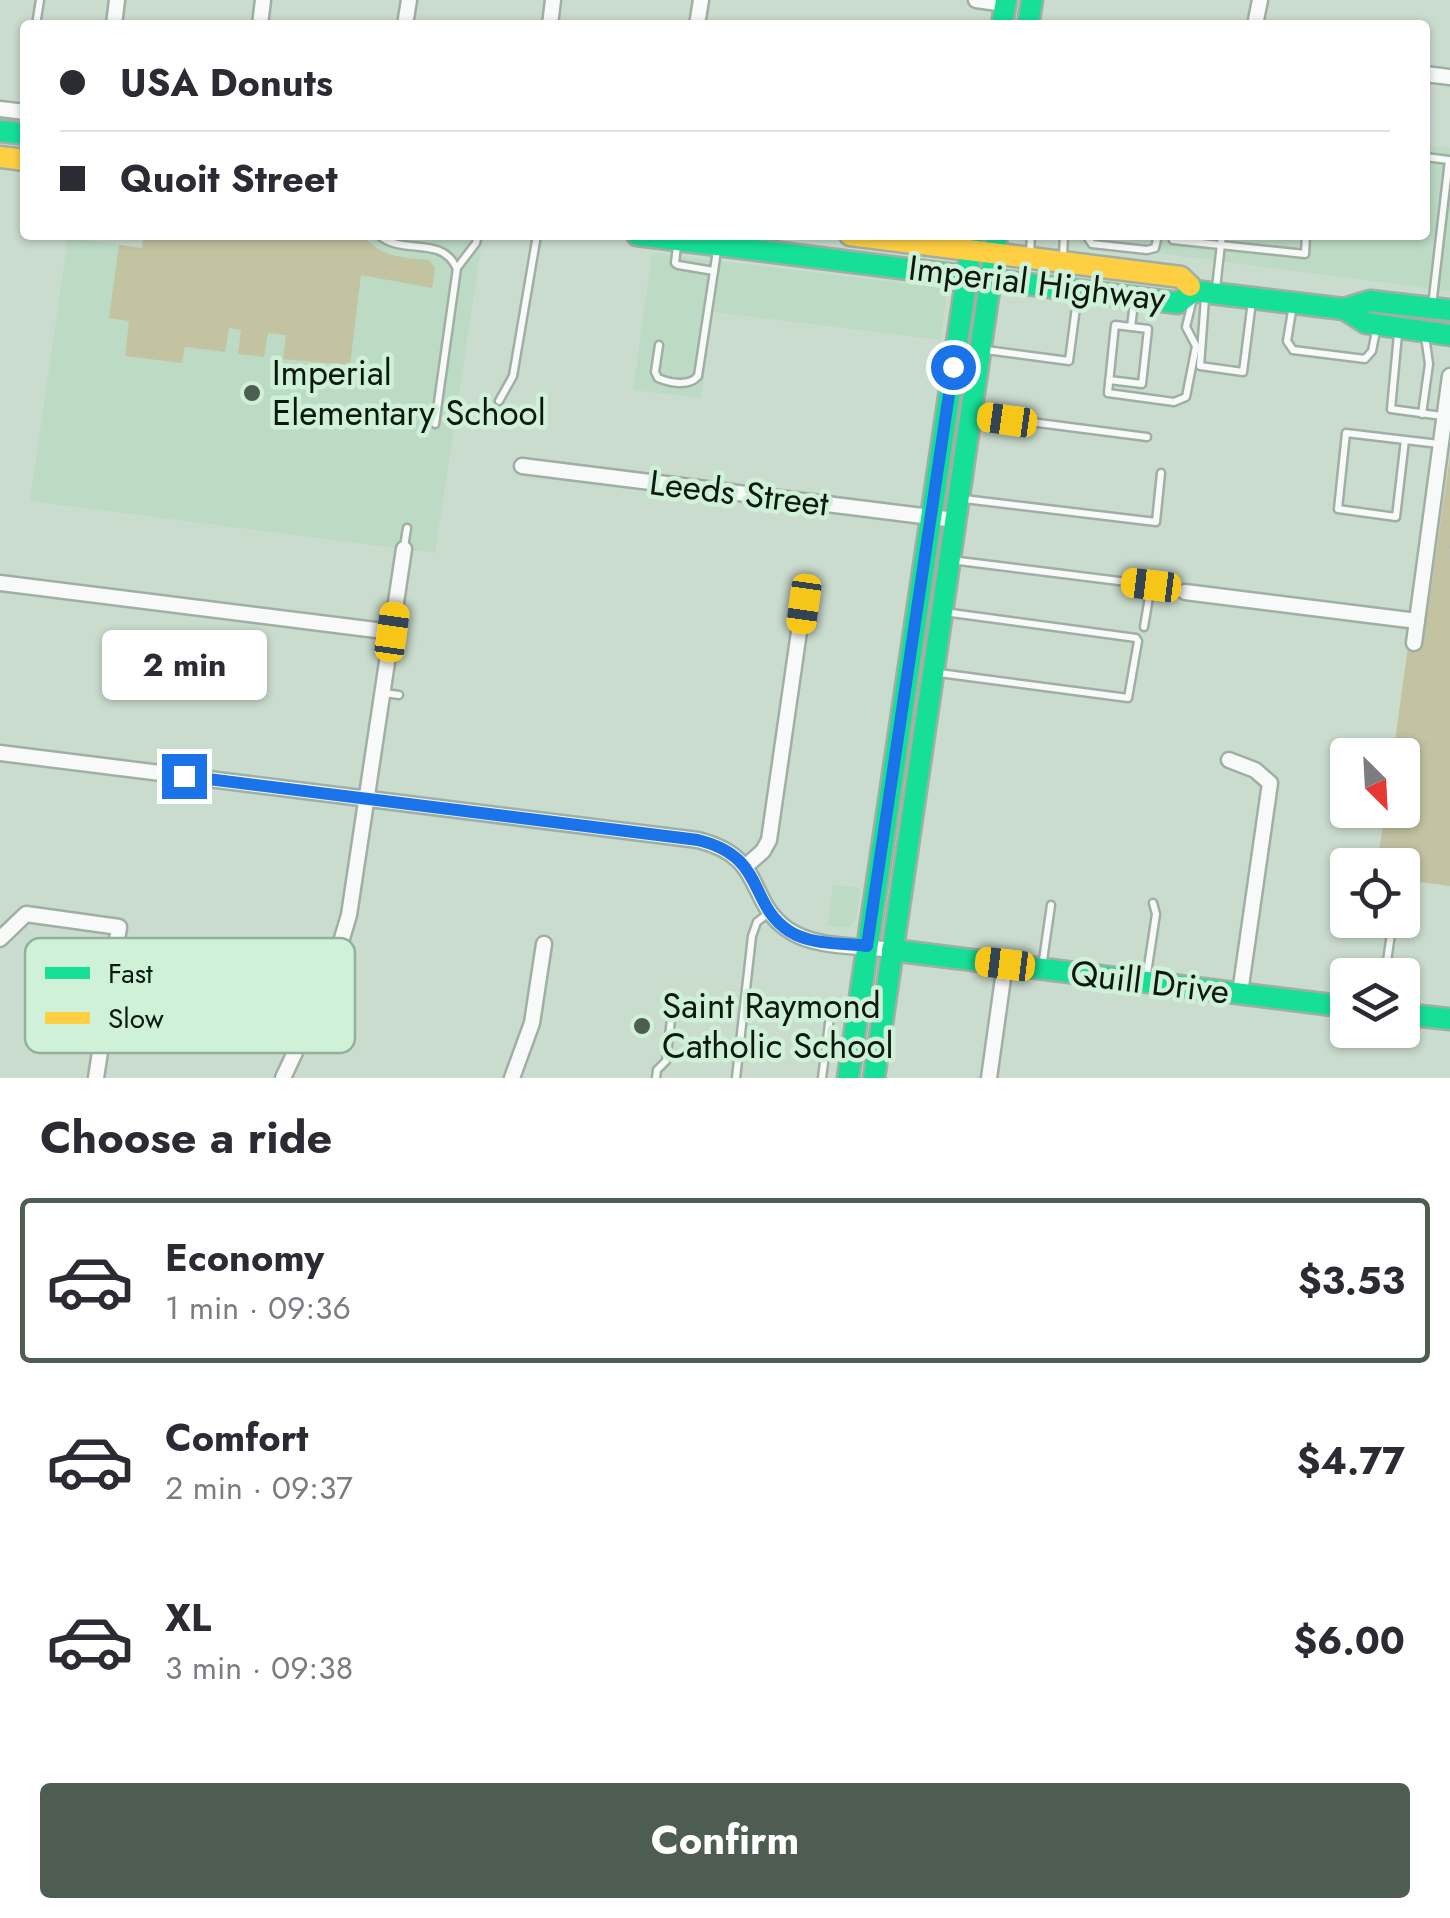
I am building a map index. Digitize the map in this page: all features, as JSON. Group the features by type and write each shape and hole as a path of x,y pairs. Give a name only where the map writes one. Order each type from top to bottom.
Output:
{"main road":[{"name":"Imperial Highway","path":"678,240 1178,303 1205,292"},
{"name":"Imperial Highway","path":"923,240 996,245 1029,260 1181,277 1205,292 1253,299 1344,309 1370,301 1441,308"},
{"path":"850,1067 971,244"},
{"path":"874,1078 996,245"},
{"name":"Imperial Highway","path":"1344,309 1366,323 1450,336"},
{"name":"Quill Drive","path":"892,950 1330,1004"},
{"path":"1420,1016 1450,1020"}],"street":[{"path":"976,0 1004,10"},
{"path":"1414,643 1450,376"},
{"name":"Leeds Street","path":"522,466 955,520"},
{"path":"343,938 404,548"},
{"path":"0,584 392,632"},
{"path":"1185,592 1416,621"},
{"path":"746,866 769,840 804,604"},
{"path":"0,753 698,840 726,850 746,866 771,912 798,936 892,950"},
{"path":"1230,760 1255,770 1268,780 1270,787 1240,994"},
{"path":"0,939 26,914 119,926 117,938"},
{"path":"512,1078 531,1030 544,944"},
{"path":"989,1078 1005,964"},
{"path":"96,1078 100,1053"},
{"path":"284,1078 295,1053"}],"lane":[{"path":"1430,158 1448,160 1441,308"},
{"path":"386,240 445,251 457,268"},
{"path":"436,424 457,268 477,240"},
{"path":"499,401 513,376 536,240"},
{"path":"678,240 676,263 714,271"},
{"path":"1029,260 1031,240"},
{"path":"1063,263 1064,240"},
{"path":"1089,240 1092,244 1147,250 1156,246 1157,240"},
{"path":"1173,240 1305,254 1306,240"},
{"path":"1110,380 1142,384 1148,329 1115,325 1108,392 1174,402 1188,396 1196,346 1186,327 1205,292 1221,240"},
{"path":"659,345 655,372 658,378 694,381 698,376 718,245"},
{"path":"980,349 1069,361 1078,291"},
{"path":"1205,292 1200,366 1242,372 1253,299"},
{"path":"1131,327 1135,298"},
{"path":"1294,303 1287,341 1293,350 1365,359 1388,326"},
{"path":"1388,326 1390,408 1444,417"},
{"path":"1422,414 1430,364 1424,331"},
{"path":"969,414 1147,438"},
{"path":"1405,440 1396,516 1338,509 1346,433 1441,444"},
{"path":"958,498 1156,522 1160,473"},
{"path":"404,548 408,528"},
{"path":"950,560 1151,585 1144,627"},
{"path":"401,565 418,568"},
{"path":"934,672 1130,697 1136,638 942,612"},
{"path":"382,693 399,695"},
{"path":"1146,981 1156,914 1153,903"},
{"path":"1042,968 1051,905"},
{"path":"736,1078 752,936 757,922 771,912"},
{"path":"656,1078 666,1061 674,995"},
{"path":"822,1078 830,1016"},
{"path":"825,1053 850,1067"}],"path":[{"path":"1450,546 1444,571 1450,585"},
{"path":"1403,738 1414,660 1424,656 1450,660"},
{"path":"1420,743 1450,747"},
{"path":"1420,879 1450,885"}],"shaded area":[{"path":"1430,146 1450,148 1450,291 1057,240 1430,240"},
{"name":"Imperial Elementary School","path":"68,240 141,248 143,240 482,240 435,553 30,501"},
{"path":"143,240 367,240 384,252 429,260 435,268 432,288 361,275 350,365 283,359 286,335 268,333 264,357 238,354 241,330 229,328 225,352 185,347 182,363 125,356 129,321 109,318 119,245 142,248"},
{"path":"652,253 943,288 947,295 940,340 713,312 701,398 633,390"},
{"path":"1450,456 1450,886 1420,882 1420,848 1379,848 1382,828 1420,828 1420,738 1395,738 1408,647 1422,648"},
{"path":"833,885 860,888 856,919 849,927 828,926"}],"traffic: fast":[{"path":"1003,20 1006,0"},
{"path":"1029,20 1032,0"},
{"path":"0,131 20,133"},
{"path":"677,240 1178,303 1194,291"},
{"path":"848,1078 972,240"},
{"path":"874,1078 996,240"},
{"path":"1190,286 1194,291 1344,309 1370,301 1450,310"},
{"path":"1344,309 1366,323 1450,335"},
{"path":"892,950 1330,1005"},
{"path":"1420,1016 1450,1019"}],"traffic: slow":[{"path":"0,157 20,159"},
{"path":"889,240 1181,277 1190,286"}],"place":[{"name":"Imperial Elementary School","path":"252,393"},
{"name":"Saint Raymond Catholic School","path":"642,1026"}],"route":[{"path":"184,776 698,840 726,850 746,866 771,912 789,931 812,940 867,946 953,367"}]}
